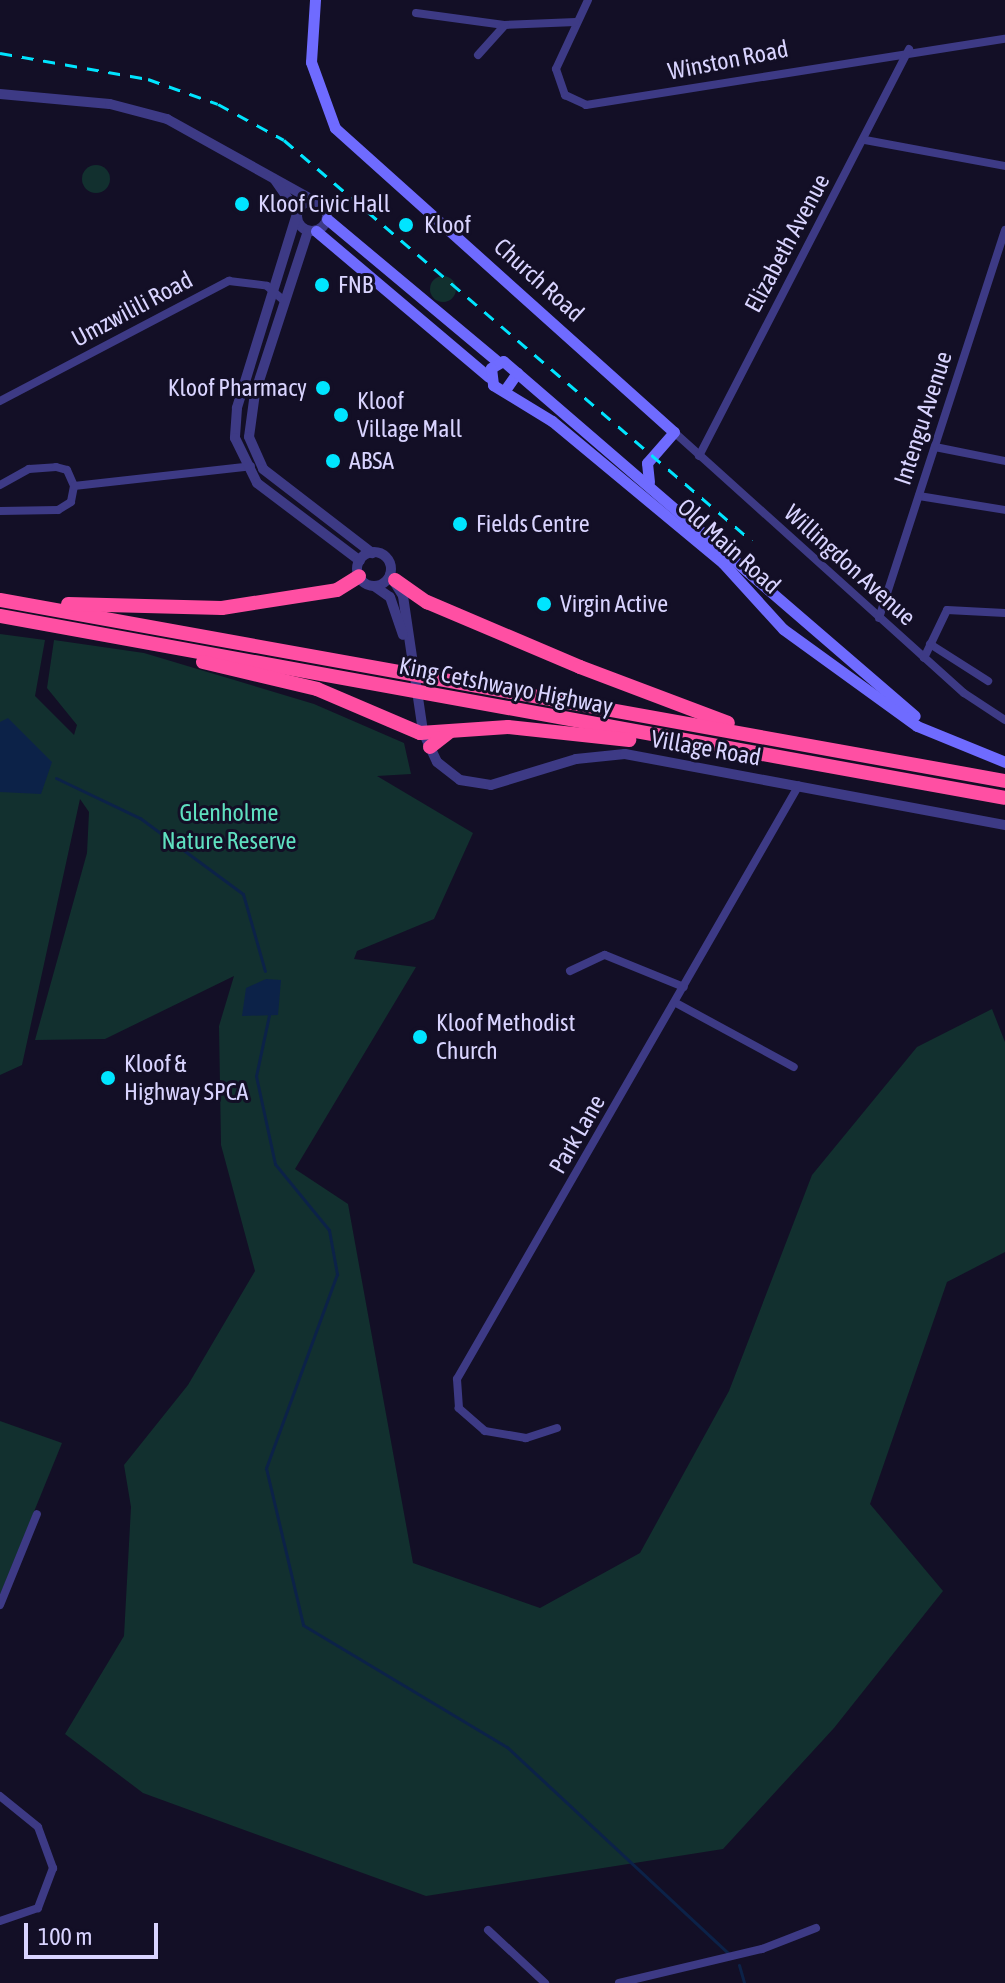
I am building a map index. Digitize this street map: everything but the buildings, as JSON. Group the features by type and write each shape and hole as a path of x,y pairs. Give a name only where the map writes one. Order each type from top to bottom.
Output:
{"highway":[{"path":"0,599 194,611 337,590 360,569"},
{"path":"392,578 427,602 580,667 762,736"},
{"name":"King Cetshwayo Highway","path":"0,599 1005,781"},
{"name":"King Cetshwayo Highway","path":"0,616 1005,798"},
{"path":"138,641 317,689 422,726 453,730 508,727 691,743"},
{"path":"430,747 453,730"}],"main road":[{"name":"Church Road","path":"315,0 311,62 335,128 674,432"},
{"path":"312,231 489,377 498,362 327,219"},
{"name":"Old Main Road","path":"498,362 560,404 800,612 926,729"},
{"path":"505,390 517,373"},
{"name":"Old Main Road","path":"489,377 723,563 788,632 814,654 926,729 1005,762"},
{"path":"663,422 663,443"},
{"path":"649,482 647,463 674,432"},
{"path":"626,462 647,463"},
{"path":"788,632 801,627 800,612"},
{"path":"814,654 819,630"}],"street":[{"name":"Winston Road","path":"588,0 576,22 556,76 570,100 586,105 909,49 1005,39"},
{"path":"416,13 505,25 576,22"},
{"path":"478,55 505,25"},
{"name":"Elizabeth Avenue","path":"699,456 865,140 909,49"},
{"path":"0,94 110,104 167,119 316,202 327,219 312,231 283,300 249,420 258,463 372,553 389,561 392,578 373,586"},
{"path":"865,140 1005,166"},
{"path":"273,177 312,231"},
{"path":"316,202 297,214 235,421 245,468 360,569 372,553"},
{"name":"Intengu Avenue","path":"879,618 1005,230"},
{"name":"Umzwilili Road","path":"0,401 229,281 273,288"},
{"path":"273,288 283,300"},
{"name":"Willingdon Avenue","path":"674,432 924,658 1005,720"},
{"path":"935,447 1005,461"},
{"path":"74,486 245,468 258,463"},
{"path":"0,485 29,469 56,467 67,470 74,486 71,502 58,510 0,511"},
{"path":"919,496 1005,510"},
{"name":"Village Road","path":"360,569 373,586 390,597 406,640"},
{"name":"Village Road","path":"392,578 422,726 430,747 448,772 482,785 616,754 1005,825"},
{"path":"924,658 947,610 1005,613"},
{"path":"930,644 988,681"},
{"name":"Park Lane","path":"557,1428 526,1438 485,1431 459,1408 454,1388 799,785"},
{"path":"570,971 605,955 684,987"},
{"path":"676,1003 794,1067"},
{"path":"0,1605 37,1514"},
{"path":"0,1796 38,1827 53,1868 38,1908 0,1921"},
{"path":"619,1983 762,1949 816,1928"},
{"path":"488,1930 545,1983"}],"green space":[{"path":"96,165 106,169 110,179 106,189 96,193 86,189 82,179 86,169"},
{"path":"443,276 453,279 456,289 453,299 443,302 433,299 430,289 433,279"},
{"name":"Glenholme Nature Reserve","path":"0,634 45,640 35,696 74,735 77,725 47,688 54,640 144,653 314,704 404,743 411,774 377,776 473,833 434,919 357,951 354,959 416,967 295,1169 348,1204 413,1563 540,1608 640,1553 729,1391 812,1175 917,1047 992,1009 1005,1042 1005,1252 947,1282 870,1504 943,1591 834,1728 723,1849 426,1896 143,1793 65,1734 124,1636 131,1507 124,1465 188,1385 255,1271 221,1145 219,1026 234,976 105,1039 35,1040 87,853 89,812 80,799 22,1065 0,1075"},
{"path":"0,1421 62,1443 0,1595"}],"water":[{"path":"8,718 52,762 41,794 0,792 0,722"},
{"path":"266,979 281,980 278,1015 242,1016 246,988"}],"waterway":[{"path":"56,778 140,818 243,894 265,971"},
{"path":"269,1015 256,1076 275,1164 329,1230 337,1274 266,1468 303,1625 507,1747 728,1953"},
{"path":"739,1965 744,1983"}],"railway":[{"path":"0,53 148,79 218,104 284,140 752,541"}],"place":[{"name":"Kloof Civic Hall","path":"242,204"},
{"name":"Kloof","path":"406,225"},
{"name":"FNB","path":"322,285"},
{"name":"Kloof Pharmacy","path":"323,388"},
{"name":"Kloof Village Mall","path":"341,415"},
{"name":"ABSA","path":"333,461"},
{"name":"Fields Centre","path":"460,524"},
{"name":"Virgin Active","path":"544,604"},
{"name":"Kloof Methodist Church","path":"420,1037"},
{"name":"Kloof & Highway SPCA","path":"108,1078"}]}
